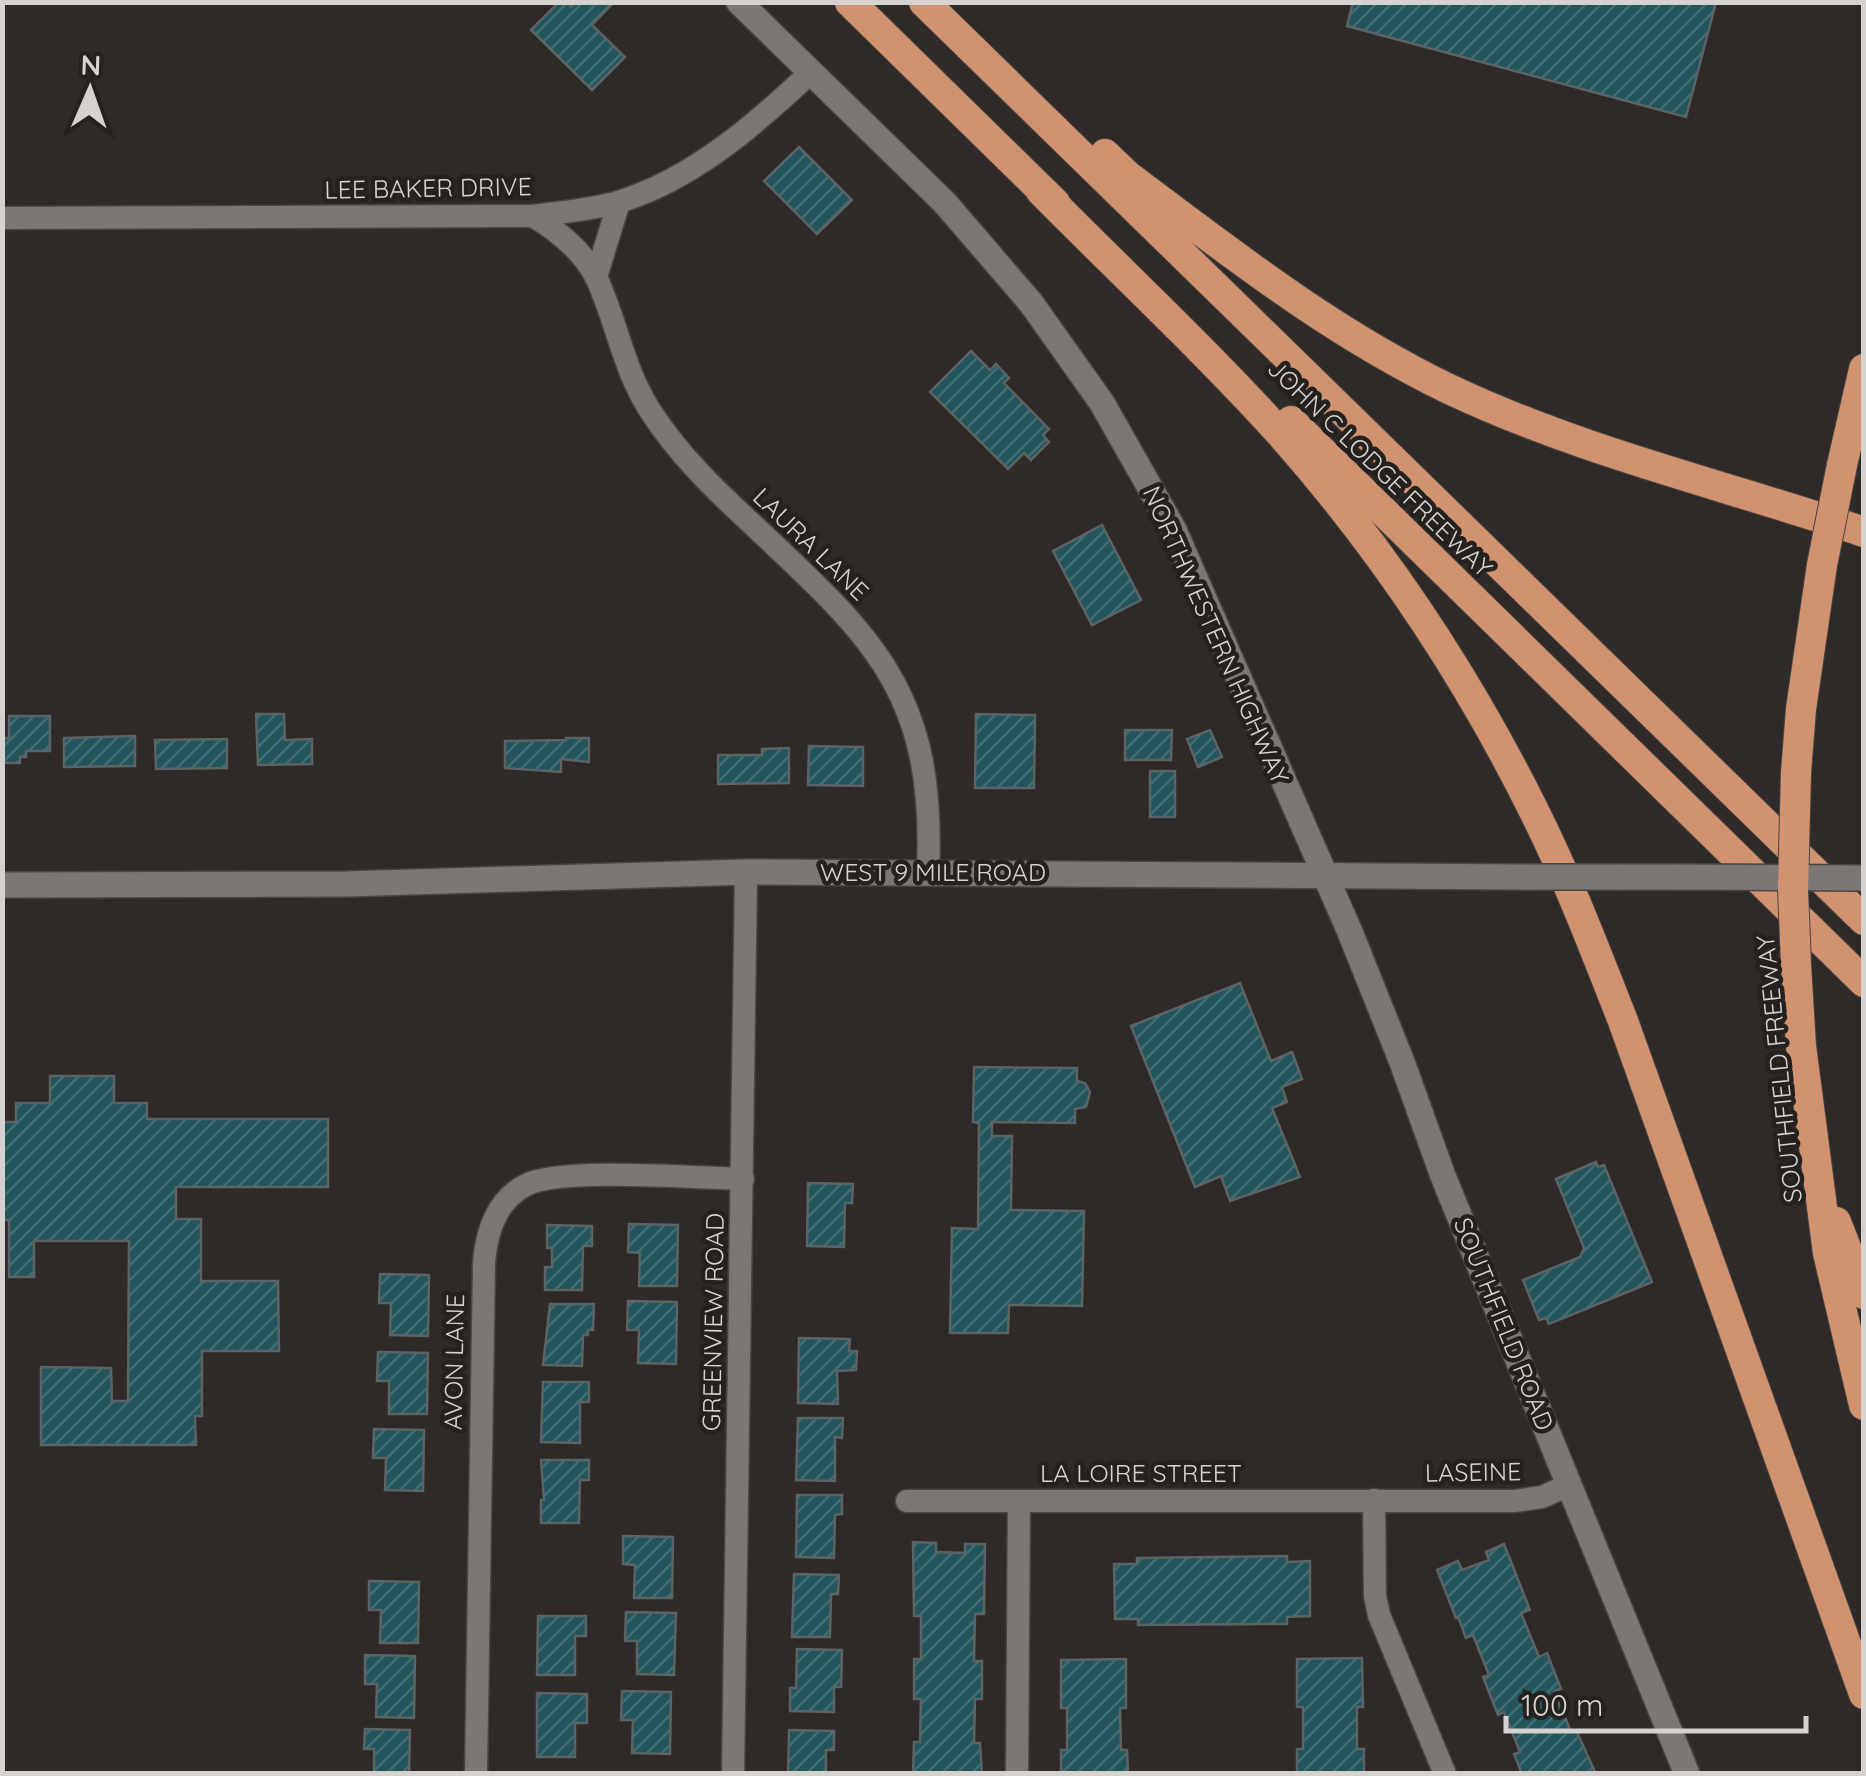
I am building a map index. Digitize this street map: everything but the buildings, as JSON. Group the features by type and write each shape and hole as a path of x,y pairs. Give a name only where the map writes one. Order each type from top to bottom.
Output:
{"highway":[{"name":"JOHN C LODGE FREEWAY","path":"850,2 1041,191 1294,423 1864,982"},
{"name":"JOHN C LODGE FREEWAY","path":"924,2 1864,920"},
{"path":"950,2 1128,176 1299,304 1376,351 1523,421 1665,471 1864,532"},
{"path":"1041,191 1281,434 1376,554 1443,649 1480,711 1542,828 1623,1021 1864,1694"},
{"name":"SOUTHFIELD FREEWAY","path":"1864,369 1822,564 1801,709 1793,890 1801,1046 1828,1252 1864,1405"},
{"path":"1821,1188 1864,1294"}],"main road":[{"name":"NORTHWESTERN HIGHWAY","path":"739,2 967,228 1031,303 1102,402 1174,530 1322,874"},
{"name":"WEST 9 MILE ROAD","path":"2,885 346,884 746,872 1864,878"},
{"name":"SOUTHFIELD ROAD","path":"1322,874 1350,932 1443,1176 1687,1774"}],"street":[{"name":"LEE BAKER DRIVE","path":"2,218 534,216 618,202 701,161 754,122 811,72"},
{"path":"596,277 618,202"},
{"name":"LAURA LANE","path":"534,216 558,231 596,277 634,382 674,445 852,622 900,691 918,738 924,768 930,829 928,872"},
{"name":"GREENVIEW ROAD","path":"732,1774 746,872"},
{"name":"AVON LANE","path":"476,1774 484,1264 494,1220 512,1194 542,1178 742,1179"},
{"name":"LASEINE","path":"1374,1500 1532,1500 1569,1485"},
{"path":"1017,1774 1018,1500"},
{"path":"1374,1500 1375,1596 1379,1614 1445,1774"},
{"name":"LA LOIRE STREET","path":"908,1501 1374,1500"}]}
